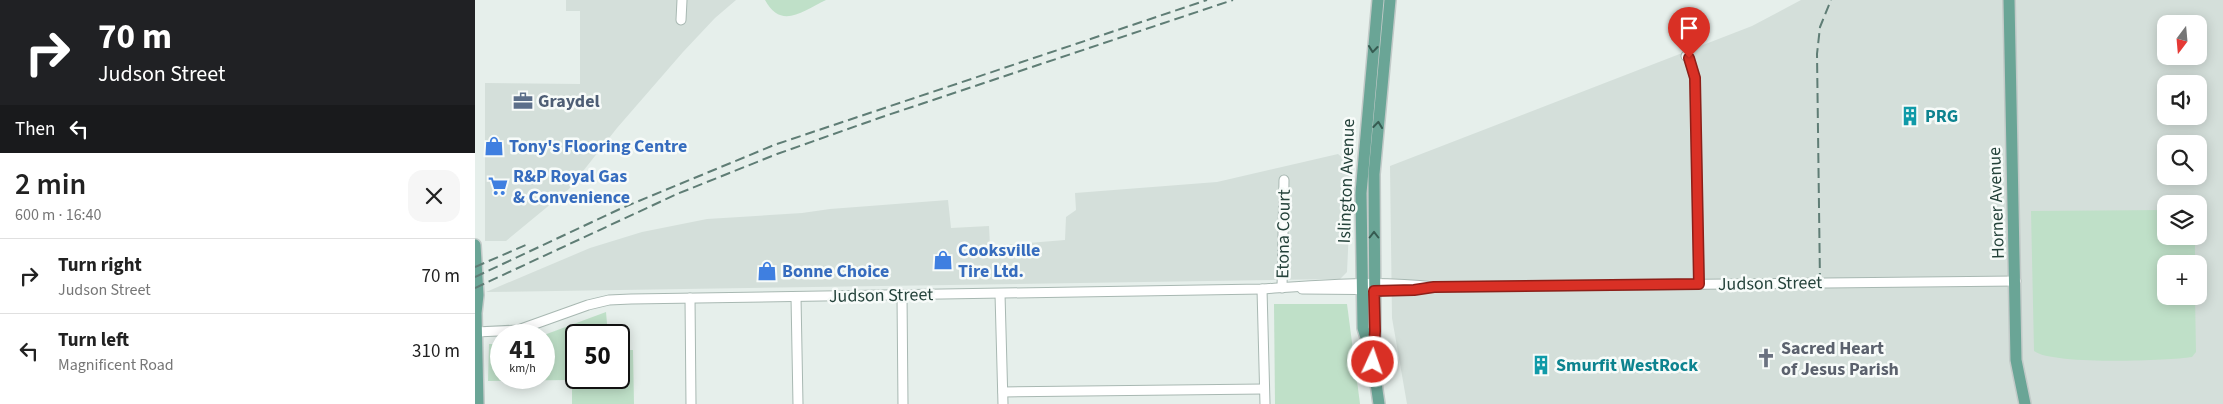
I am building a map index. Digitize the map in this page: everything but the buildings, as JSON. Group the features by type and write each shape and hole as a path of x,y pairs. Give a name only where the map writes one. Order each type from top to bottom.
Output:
{"main road":[{"name":"Islington Avenue","path":"1378,0 1361,172 1368,288 1375,331 1373,362 1379,404"},
{"name":"Islington Avenue","path":"1368,288 1374,174 1390,0"},
{"name":"Horner Avenue","path":"2009,0 2017,360 2025,404"},
{"path":"475,245 478,296 475,312 478,404"}],"street":[{"path":"681,20 682,0"},
{"path":"1686,56 1689,58 1695,78 1699,284"},
{"name":"Etona Court","path":"1282,288 1284,180"},
{"name":"Judson Street","path":"476,332 518,330 567,312 609,300 1262,289 1311,285 1414,290 1434,287 2016,281"},
{"path":"1262,289 1265,404"},
{"path":"1000,294 1003,404"},
{"path":"902,295 903,404"},
{"path":"796,297 798,404"},
{"path":"690,298 691,404"},
{"path":"1003,392 1264,389"}],"shaded area":[{"path":"566,0 736,0 715,18 683,52 617,128 569,189 506,241 485,241 485,83 580,84 580,11 566,11"},
{"path":"1801,0 2223,0 2223,404 1407,404 1392,318 1390,166 1752,26"},
{"path":"1338,154 1352,166 1347,272 1340,279 486,292 590,248 642,232 707,219 948,200 951,228 989,226 990,246 1065,240 1066,217 1076,210 1075,193 1217,182"}],"green space":[{"path":"765,0 826,0 801,13 785,16 771,9"},
{"path":"2157,210 2157,245 2195,245 2195,255 2157,255 2157,305 2195,305 2196,352 2192,357 2110,361 2063,358 2034,351 2031,211"},
{"path":"1274,304 1347,304 1360,404 1275,404"},
{"path":"606,312 607,324 574,324"},
{"path":"565,327 565,380 555,380 555,331"},
{"path":"489,344 490,381 488,381"},
{"path":"630,350 633,350 634,404 572,404 572,389 630,389"}],"railway":[{"path":"475,277 622,208 774,145 1207,0"},
{"path":"475,288 677,194 777,154 1233,0"},
{"path":"1820,283 1817,54 1820,27 1831,0"},
{"path":"475,267 528,244"}],"place":[{"name":"Graydel","path":"523,101"},
{"name":"PRG","path":"1910,116"},
{"name":"Tony's Flooring Centre","path":"494,146"},
{"name":"R&P Royal Gas & Convenience","path":"498,186"},
{"name":"Cooksville Tire Ltd.","path":"943,260"},
{"name":"Bonne Choice","path":"767,271"},
{"name":"Sacred Heart of Jesus Parish","path":"1766,358"},
{"name":"Smurfit WestRock","path":"1541,365"}],"route":[{"path":"1373,362 1375,331 1374,291 1414,290 1434,287 1699,284 1695,78 1689,58"}]}
